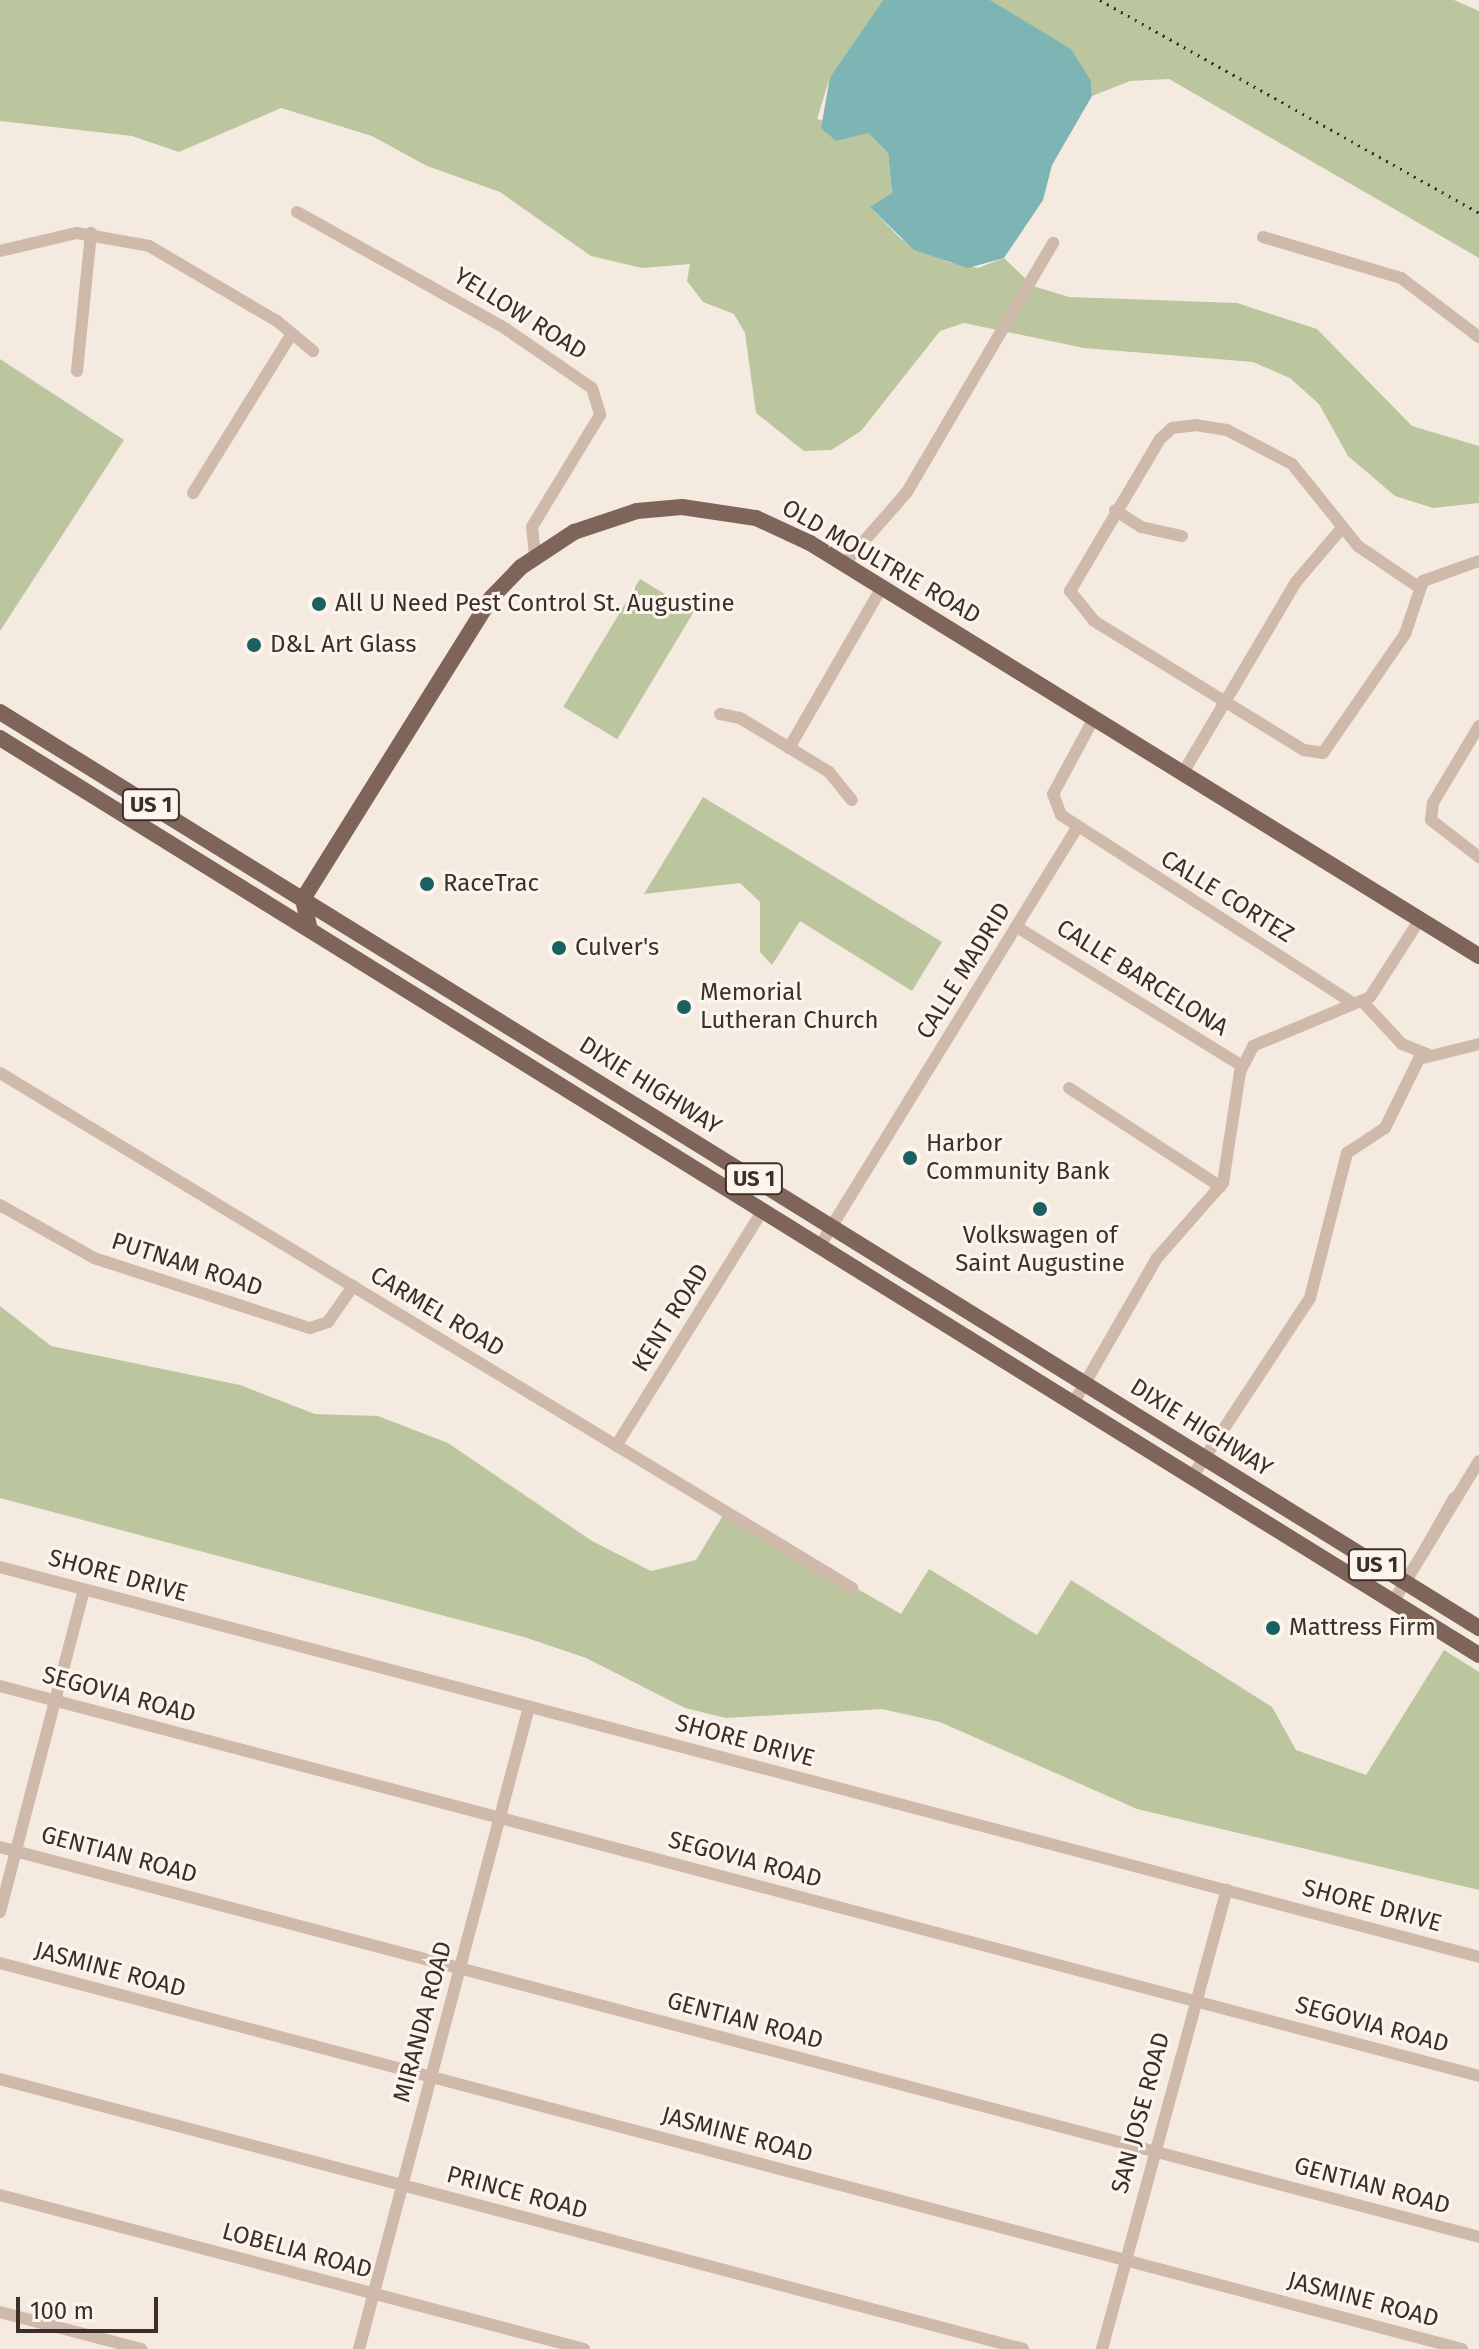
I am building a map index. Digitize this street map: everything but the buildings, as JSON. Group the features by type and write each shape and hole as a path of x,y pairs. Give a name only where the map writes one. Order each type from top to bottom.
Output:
{"main road":[{"name":"OLD MOULTRIE ROAD","path":"303,899 476,617 535,556 604,520 682,507 756,518 844,564 1479,956"},
{"name":"DIXIE HIGHWAY","path":"0,712 1479,1628"},
{"name":"US 1","path":"0,738 1479,1655"},
{"path":"303,899 310,930"}],"street":[{"name":"YELLOW ROAD","path":"297,212 506,329 592,388 600,415 532,527 535,556"},
{"path":"0,251 91,233 165,253 277,321 289,338 313,351"},
{"path":"77,371 91,233"},
{"path":"1263,237 1401,278 1479,337"},
{"path":"844,564 901,501 1053,243"},
{"path":"193,493 289,338"},
{"path":"1420,588 1342,528 1292,464 1227,430 1197,425 1167,431 1071,584 1075,606 1304,750 1328,752 1405,634 1420,588 1430,575 1479,561"},
{"path":"1115,510 1141,527 1182,536"},
{"path":"1183,773 1296,582 1342,528"},
{"path":"789,748 882,587"},
{"path":"720,714 829,772 852,800"},
{"path":"1077,827 1061,815 1053,794 1094,718"},
{"path":"1479,726 1433,803 1431,820 1479,857"},
{"path":"45,766 57,747"},
{"name":"CALLE MADRID","path":"819,1247 1077,827"},
{"name":"CALLE CORTEZ","path":"1077,827 1357,1002 1402,1044 1427,1054"},
{"path":"1073,1404 1157,1258 1221,1187 1242,1066 1257,1043 1357,1002 1420,919"},
{"name":"CALLE BARCELONA","path":"1017,927 1242,1066"},
{"path":"1192,1477 1310,1298 1347,1153 1385,1128 1415,1064 1427,1054 1479,1044"},
{"path":"570,1065 572,1094"},
{"name":"CARMEL ROAD","path":"0,1073 852,1588"},
{"path":"1069,1088 1221,1187"},
{"name":"PUTNAM ROAD","path":"0,1205 94,1258 310,1328 328,1322 353,1286"},
{"name":"KENT ROAD","path":"616,1446 762,1211"},
{"path":"1393,1602 1479,1461"},
{"name":"SHORE DRIVE","path":"0,1567 1479,1957"},
{"path":"0,1912 84,1590"},
{"name":"SEGOVIA ROAD","path":"0,1686 1479,2076"},
{"name":"MIRANDA ROAD","path":"359,2349 529,1707"},
{"name":"GENTIAN ROAD","path":"0,1847 1479,2237"},
{"name":"SAN JOSE ROAD","path":"1102,2349 1193,2000 1227,1890"},
{"name":"JASMINE ROAD","path":"0,1963 1462,2349"},
{"name":"PRINCE ROAD","path":"0,2079 1023,2349"},
{"name":"LOBELIA ROAD","path":"0,2195 584,2349"},
{"path":"0,2312 141,2349"}],"green space":[{"path":"0,0 883,0 830,77 817,119 868,133 888,153 892,194 870,207 901,239 948,262 978,268 1004,258 1033,286 1069,297 1237,303 1317,329 1412,426 1479,446 1479,503 1433,508 1395,496 1348,456 1319,404 1290,378 1253,362 1084,348 964,323 940,331 861,431 831,450 804,451 756,413 745,333 734,314 703,302 687,281 690,264 642,268 591,256 500,192 427,166 372,136 281,108 179,152 132,136 0,121"},
{"path":"990,0 1454,0 1479,11 1479,258 1169,79 1130,81 1092,96 1091,81"},
{"path":"0,359 124,440 0,631"},
{"path":"640,579 694,611 617,739 563,707"},
{"path":"703,797 942,942 912,991 800,921 772,965 760,952 760,902 740,883 644,894"},
{"path":"0,1306 51,1346 240,1385 315,1414 378,1416 448,1443 592,1541 651,1571 696,1560 725,1512 901,1614 929,1569 1037,1635 1071,1580 1272,1707 1296,1750 1366,1775 1444,1650 1479,1672 1479,1890 1137,1809 940,1722 882,1709 726,1718 685,1708 586,1658 524,1637 0,1498"}],"water":[{"path":"883,0 990,0 1071,49 1091,81 1092,96 1052,165 1043,200 1004,258 968,268 914,250 870,207 892,193 888,153 868,133 836,141 821,128 830,77"}],"railway":[{"path":"1100,0 1479,213"}],"place":[{"name":"All U Need Pest Control St. Augustine","path":"319,604"},
{"name":"D&L Art Glass","path":"254,645"},
{"name":"RaceTrac","path":"427,884"},
{"name":"Culver's","path":"559,948"},
{"name":"Memorial Lutheran Church","path":"684,1007"},
{"name":"Harbor Community Bank","path":"910,1158"},
{"name":"Volkswagen of Saint Augustine","path":"1040,1209"},
{"name":"Mattress Firm","path":"1273,1628"}]}
